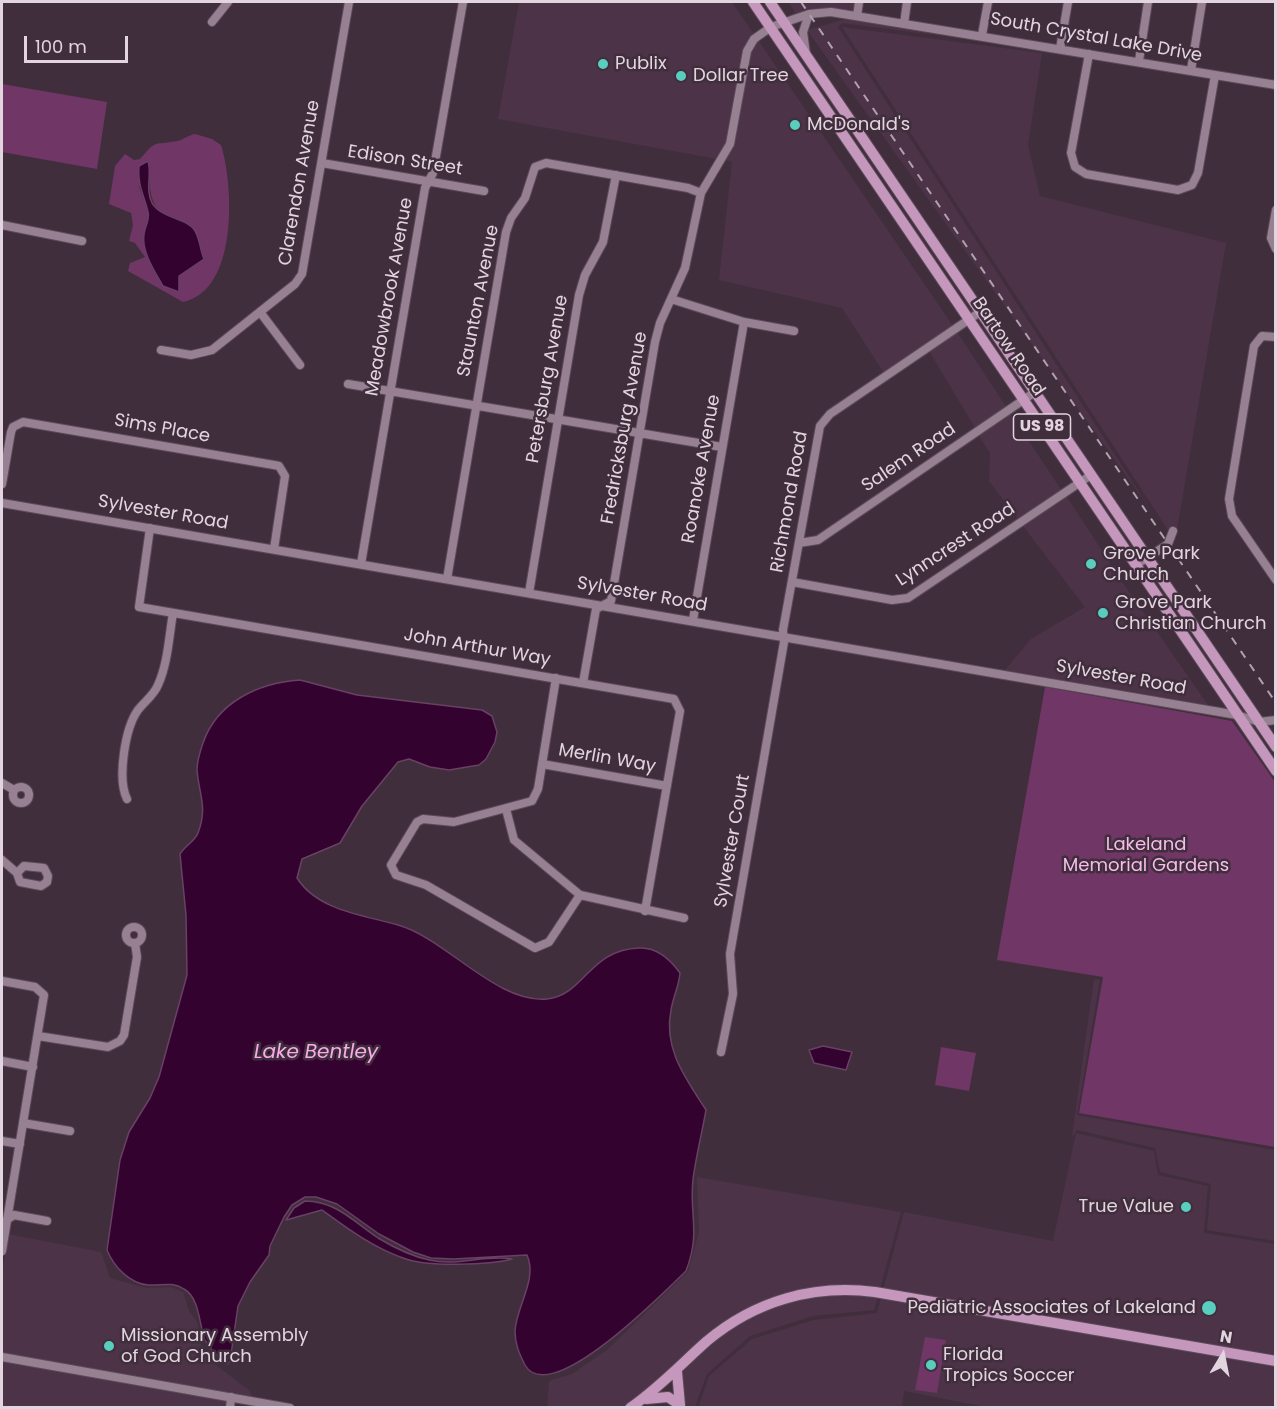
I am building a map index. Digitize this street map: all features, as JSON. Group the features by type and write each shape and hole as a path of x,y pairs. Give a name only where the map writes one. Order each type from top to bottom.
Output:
{"main road":[{"name":"Bartow Road","path":"753,2 1275,771"},
{"name":"Bartow Road","path":"770,2 1275,747"},
{"path":"630,1407 677,1372 706,1343 745,1315 792,1296 834,1288 886,1294 1275,1361"},
{"path":"643,1399 663,1396 680,1405 677,1372"}],"street":[{"path":"212,22 228,2"},
{"name":"Clarendon Avenue","path":"161,350 191,355 212,350 295,284 302,274 349,2"},
{"name":"Meadowbrook Avenue","path":"361,564 425,188 430,181 463,2"},
{"path":"857,16 859,2"},
{"path":"904,24 907,2"},
{"path":"982,35 987,2"},
{"path":"1060,49 1068,2"},
{"path":"1139,61 1149,2"},
{"path":"1191,70 1202,2"},
{"name":"South Crystal Lake Drive","path":"771,27 808,14 824,12 982,35 1275,85"},
{"path":"806,55 803,32 808,14"},
{"name":"Fredricksburg Avenue","path":"603,605 611,601 656,342 685,268 701,193 730,144 750,44 771,27"},
{"path":"1089,54 1071,153 1075,167 1086,174 1178,190 1192,185 1198,173 1215,75"},
{"name":"Edison Street","path":"322,163 484,191"},
{"name":"Staunton Avenue","path":"447,579 506,232 511,218 525,198 531,173 540,164 546,163 688,188 701,193"},
{"name":"Petersburg Avenue","path":"529,593 581,285 603,242 616,175"},
{"path":"1275,210 1271,238 1275,249"},
{"path":"2,225 82,241"},
{"path":"671,299 744,322 794,332"},
{"path":"260,312 300,365"},
{"name":"Richmond Road","path":"784,636 817,438 824,420 980,312"},
{"name":"Roanoke Avenue","path":"693,620 744,322"},
{"path":"1275,337 1262,336 1254,346 1229,499 1232,516 1275,580"},
{"path":"348,384 722,447"},
{"name":"Salem Road","path":"799,543 818,540 1035,392"},
{"name":"Sims Place","path":"2,484 11,432 23,422 279,466 285,476 274,549"},
{"name":"Lynncrest Road","path":"792,582 892,600 908,598 1091,475"},
{"name":"Sylvester Road","path":"2,502 1237,715 1259,722 1275,720"},
{"name":"John Arthur Way","path":"150,528 139,607 674,699 680,711 645,911"},
{"path":"1136,565 1168,544 1173,531"},
{"path":"583,683 596,609 603,605"},
{"path":"127,799 122,788 122,776 130,728 138,710 157,687 173,613"},
{"name":"Sylvester Court","path":"721,1052 733,994 730,954 784,636"},
{"path":"556,678 536,796 532,801 454,822 423,819 417,822 393,859 393,871 401,878 426,885 535,948 549,942 580,895"},
{"name":"Merlin Way","path":"542,764 667,786"},
{"path":"2,783 14,790"},
{"path":"506,809 514,840 580,895 684,918"},
{"path":"2,860 17,873"},
{"path":"38,1036 102,1046 114,1046 120,1041 124,1035 137,957 135,943"},
{"path":"2,981 39,988 44,995 20,1144 4,1221 2,1251"},
{"path":"2,1061 33,1067"},
{"path":"23,1123 70,1131"},
{"path":"2,1141 20,1144"},
{"path":"4,1221 14,1215 47,1221"},
{"path":"2,1357 290,1407"},
{"path":"230,1407 231,1397"}],"shaded area":[{"path":"519,2 732,2 754,34 743,50 726,143 717,159 498,119"},
{"path":"788,2 856,2 854,12 824,8 806,9 796,14"},
{"path":"846,19 942,36 842,23 838,27 1150,509 807,30"},
{"path":"842,27 1042,53 1028,145 1040,196 1226,243 1175,541"},
{"path":"758,40 953,326 884,373 842,308 719,280 732,162 725,160 750,52"},
{"path":"957,332 1007,408 976,429 929,351"},
{"path":"1011,414 1062,491 1019,520 989,481 990,453 979,436"},
{"path":"1067,497 1123,583 1208,705 1005,670 1031,639 1085,607 1023,526"},
{"path":"1094,979 1100,980 1077,1115 1275,1150 1275,1241 1207,1230 1211,1184 1160,1172 1155,1148 1077,1130 1072,1137"},
{"path":"1076,1133 1154,1151 1158,1175 1208,1186 1204,1233 1275,1244 1275,1407 991,1408 904,1391 902,1407 698,1408 709,1376 752,1339 814,1320 877,1313 904,1212 1053,1241"},
{"path":"697,1177 901,1212 880,1289 834,1285 792,1292 770,1299 623,1407 547,1408 549,1381 572,1374 607,1350 688,1272 699,1232"},
{"path":"8,1234 101,1252 110,1278 146,1288 171,1287 183,1292 189,1311 197,1322 201,1345 212,1362 250,1391 252,1397 2,1353 2,1273"},
{"path":"834,1293 878,1296 874,1310 813,1316 750,1336 707,1374 695,1407 683,1407 681,1373 726,1331 772,1306"},
{"path":"2,1361 228,1400 227,1407 2,1407"}],"green space":[{"path":"2,84 107,102 97,169 2,152"},
{"path":"192,135 212,139 221,145 228,185 228,235 223,258 214,279 201,294 183,302 128,271 130,263 145,257 135,243 129,241 133,225 131,213 109,204 115,166 125,154 134,160 140,159 156,144","holes":["150,167 150,189 155,205 167,216 189,225 204,258 179,276 179,289 150,264 144,246 149,213 139,187"]},
{"name":"Lakeland Memorial Gardens","path":"1045,687 1232,721 1275,782 1275,1147 1079,1113 1103,977 997,960"},
{"path":"941,1047 976,1053 969,1091 935,1085"},
{"name":"Florida Tropics Soccer","path":"925,1337 946,1340 937,1393 915,1390"}],"water":[{"path":"148,161 149,192 152,203 162,212 192,227 198,237 204,259 179,276 179,292 163,286 149,261 145,247 144,234 148,215 140,184 139,166"},
{"name":"Lake Bentley","path":"300,680 357,695 482,710 492,716 497,732 495,742 486,759 479,765 449,770 430,767 409,759 398,762 362,806 340,843 302,859 297,878 317,898 343,910 416,932 490,981 528,998 547,999 560,996 608,956 639,948 657,952 672,963 680,973 671,1010 670,1038 684,1075 706,1110 693,1179 694,1234 686,1271 632,1322 607,1342 558,1372 538,1374 525,1365 519,1352 515,1331 530,1274 527,1255 431,1258 413,1252 379,1234 337,1204 316,1197 305,1197 292,1205 284,1217 270,1246 269,1255 250,1282 238,1306 230,1361 227,1364 214,1353 205,1340 196,1305 189,1293 175,1285 141,1284 129,1278 118,1268 107,1250 120,1160 129,1132 150,1098 159,1077 187,975 186,915 180,854 197,836 201,824 203,808 197,770 203,743 218,716 241,697 269,685"},
{"path":"823,1046 852,1052 846,1070 814,1063 809,1050"},
{"path":"305,1201 335,1208 378,1238 402,1251 422,1258 439,1262 492,1258 512,1259 489,1263 459,1264 416,1262 373,1244 322,1210 286,1220 294,1208"}],"railway":[{"path":"801,2 1276,703"}],"place":[{"name":"Publix","path":"603,64"},
{"name":"Dollar Tree","path":"681,76"},
{"name":"McDonald's","path":"795,125"},
{"name":"Grove Park Church","path":"1091,564"},
{"name":"Grove Park Christian Church","path":"1103,613"},
{"name":"True Value","path":"1186,1207"},
{"name":"Pediatric Associates of Lakeland","path":"1209,1308"},
{"name":"Missionary Assembly of God Church","path":"109,1346"},
{"name":"Florida Tropics Soccer","path":"931,1365"}]}
